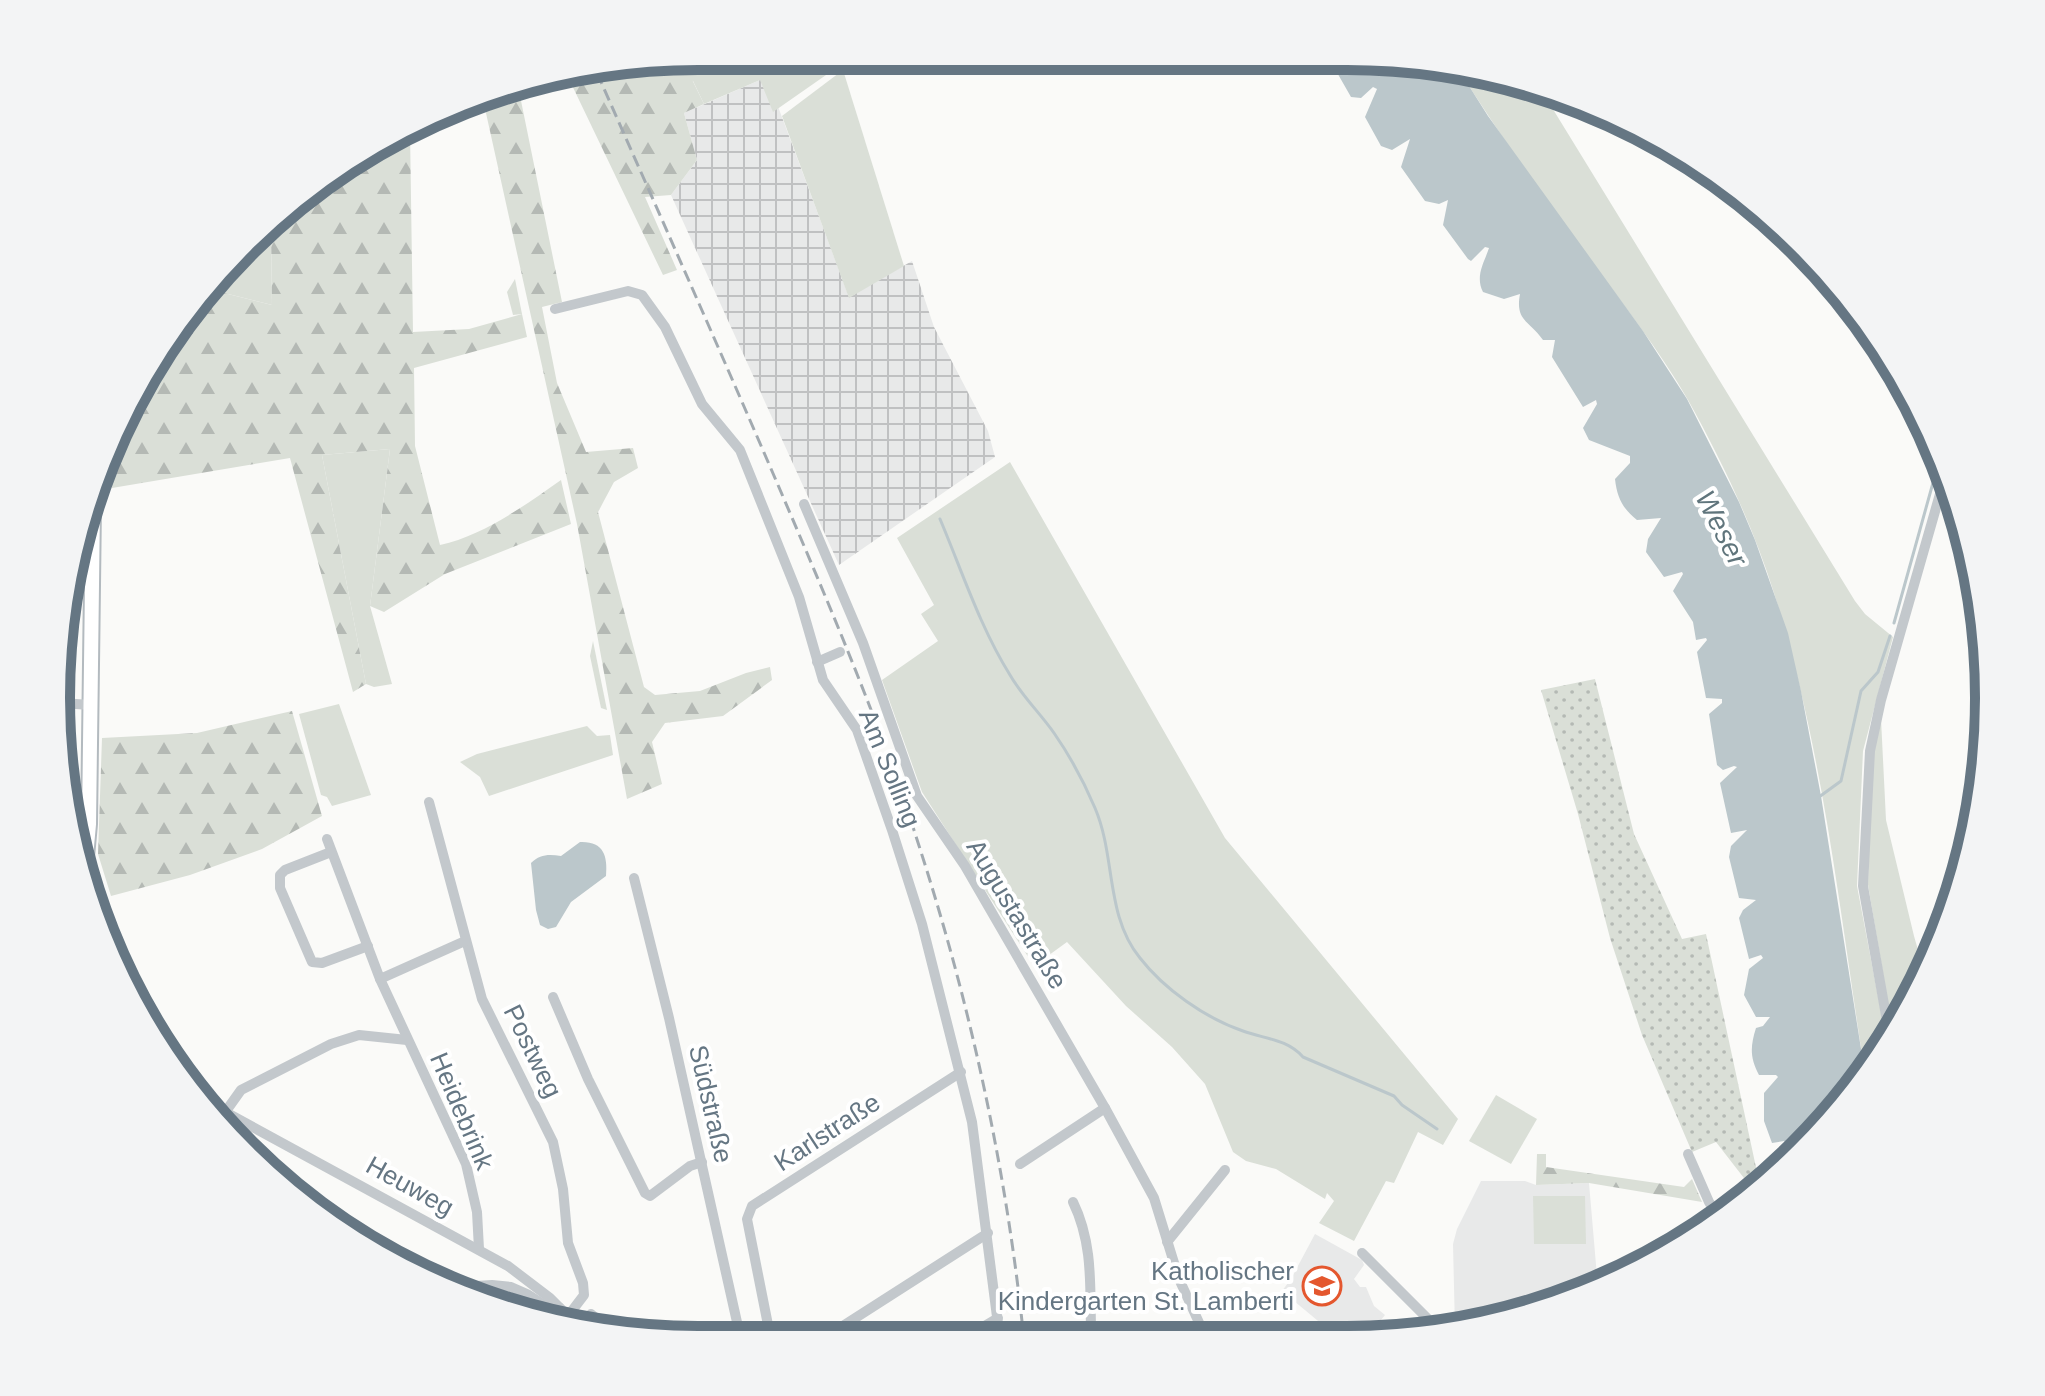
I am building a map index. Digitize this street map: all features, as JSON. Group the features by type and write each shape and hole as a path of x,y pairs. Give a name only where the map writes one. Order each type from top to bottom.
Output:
{"main road":[{"path":"87,844 93,529"}],"street":[{"name":"Am Solling","path":"555,309 637,291 651,304 683,360 702,404 740,450 799,597 823,680 857,730 922,924 972,1122 999,1326"},
{"path":"1887,1019 1863,886 1870,751 1881,700 1941,492"},
{"name":"Augustastraße","path":"804,504 863,643 917,796 965,866 1154,1198 1179,1279 1201,1326"},
{"path":"817,662 863,643"},
{"path":"70,704 91,705"},
{"name":"Postweg","path":"429,802 482,999 553,1142 563,1189 568,1243 583,1283 584,1295 564,1312"},
{"name":"Heidebrink","path":"327,839 380,979 466,1164 477,1212 479,1249"},
{"path":"331,852 285,870 278,880 280,888 312,962 322,963 368,946"},
{"name":"Südstraße","path":"634,878 738,1326"},
{"path":"380,979 465,941"},
{"path":"553,997 588,1079 645,1193 650,1196 690,1166 702,1162"},
{"name":"Heidebrink","path":"226,1111 241,1090 331,1044 359,1035 407,1040"},
{"name":"Karlstraße","path":"768,1326 747,1219 752,1206 961,1072"},
{"path":"1020,1164 1105,1108"},
{"name":"Heuweg","path":"226,1111 479,1249 534,1284 563,1311"},
{"path":"1688,1154 1713,1208"},
{"path":"1167,1242 1225,1170"},
{"path":"1073,1202 1084,1224 1089,1249 1091,1326"},
{"path":"850,1326 988,1233"},
{"path":"1362,1253 1430,1321"},
{"path":"478,1286 511,1287 549,1308"},
{"path":"591,1314 595,1317"},
{"path":"985,1326 998,1318"}],"shaded area":[{"path":"767,77 849,297 912,261 934,327 988,431 995,457 839,565 671,195 697,160 684,113"},
{"path":"1481,1181 1525,1181 1536,1185 1589,1183 1597,1274 1510,1305 1455,1317 1453,1244 1457,1229"},
{"name":"Katholischer Kindergarten St. Lamberti","path":"1315,1234 1362,1260 1364,1265 1354,1279 1360,1287 1366,1287 1374,1306 1385,1315 1377,1325 1324,1326 1282,1291"}],"green space":[{"path":"688,70 704,104 684,113 697,160 671,195 645,197 677,270 663,275 571,83 616,75"},
{"path":"833,70 773,112 760,80 704,104 693,81 645,72"},
{"path":"843,70 904,266 849,298 782,116"},
{"path":"1466,81 1549,103 1855,601 1865,614 1893,637 1863,751 1857,886 1883,1024 1862,1056 1818,771 1791,652 1766,568 1747,519 1713,446 1677,382"},
{"path":"520,96 562,302 542,307 557,383 586,452 633,448 638,468 614,482 598,512 644,687 655,695 700,691 770,667 772,680 723,716 665,723 652,742 662,784 627,799 577,524 485,107"},
{"path":"410,140 413,332 469,329 522,314 527,337 414,368 415,446 440,545 488,527 561,480 571,524 445,574 384,612 370,606 390,449 322,455 366,684 353,692 290,458 112,488 112,474 118,458 154,384 220,292 272,305 271,238 349,176"},
{"path":"271,238 272,305 220,292"},
{"path":"515,279 522,314 513,315 507,292"},
{"path":"390,449 370,606 392,684 374,687 366,684 322,455"},
{"path":"1010,462 1225,838 1458,1119 1443,1145 1418,1132 1394,1183 1386,1181 1354,1241 1319,1223 1334,1201 1327,1193 1325,1199 1276,1169 1246,1161 1233,1152 1205,1084 1067,942 1034,966 922,792 882,680 938,641 921,614 934,605 897,538"},
{"path":"77,604 75,646 71,664"},
{"path":"593,641 607,710 601,708 590,656"},
{"path":"1595,679 1634,834 1682,939 1706,934 1757,1173 1747,1182 1716,1142 1692,1152 1642,1035 1610,938 1578,814 1541,690"},
{"path":"339,704 371,795 332,806 327,797 321,795 299,714"},
{"path":"292,711 322,816 262,849 190,875 111,896 98,854 102,738 197,733"},
{"path":"1881,719 1886,820 1919,955 1890,1014 1868,885 1871,768"},
{"path":"587,726 597,736 610,735 613,755 489,796 480,777 460,762 477,754"},
{"path":"1496,1095 1537,1119 1511,1164 1469,1141"},
{"path":"1537,1154 1546,1154 1546,1167 1684,1187 1692,1179 1702,1202 1589,1183 1536,1185"},
{"path":"1533,1196 1585,1196 1586,1244 1534,1244"}],"water":[{"name":"Weser","path":"1336,70 1388,71 1466,81 1643,331 1687,399 1755,540 1788,633 1801,691 1862,1056 1819,1112 1777,1155 1776,1152 1786,1143 1772,1143 1764,1121 1764,1093 1778,1077 1759,1075 1752,1052 1756,1028 1763,1026 1770,1017 1756,1017 1744,995 1749,969 1763,958 1761,955 1749,959 1739,918 1743,910 1756,900 1739,898 1729,857 1731,846 1747,830 1731,833 1720,783 1737,767 1723,770 1717,765 1709,714 1722,703 1722,699 1706,698 1697,652 1707,640 1696,640 1693,622 1673,591 1683,574 1664,577 1646,552 1648,539 1661,518 1637,520 1624,506 1615,479 1630,463 1630,456 1589,440 1583,428 1597,404 1596,400 1583,407 1552,357 1555,340 1543,340 1521,315 1520,294 1504,299 1483,292 1480,275 1489,248 1485,247 1471,261 1468,259 1443,225 1448,200 1439,204 1425,201 1401,167 1410,139 1392,150 1381,146 1365,117 1377,89 1373,87 1361,98 1351,97"},
{"path":"580,842 599,847 605,856 606,876 571,902 556,927 548,929 540,925 536,910 531,863 545,855 561,856"}],"waterway":[{"path":"1894,623 1935,477"},
{"path":"940,519 999,657 1060,742 1091,798 1102,827 1121,923 1140,958 1161,981 1200,1010 1251,1034 1283,1043 1303,1057 1394,1096 1437,1129"},
{"path":"1819,797 1841,781 1861,691 1878,672 1890,636"}],"railway":[{"path":"599,78 821,586 906,807 972,1033 1008,1216 1022,1326"}],"place":[{"name":"Katholischer Kindergarten St. Lamberti","path":"1322,1286"}]}
